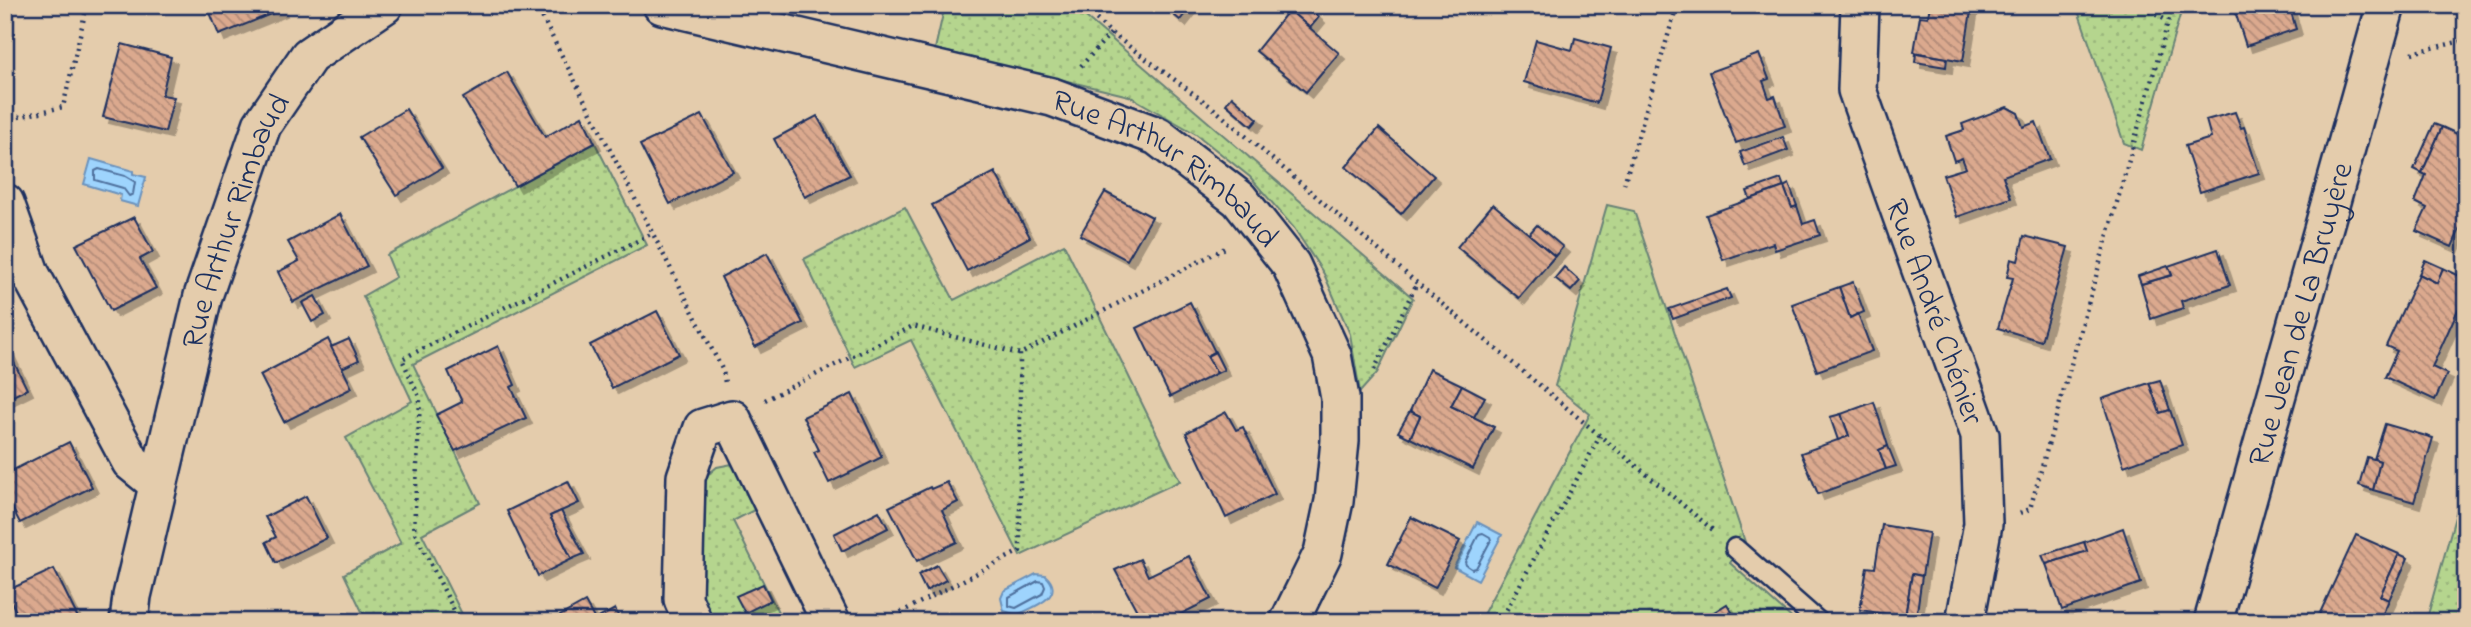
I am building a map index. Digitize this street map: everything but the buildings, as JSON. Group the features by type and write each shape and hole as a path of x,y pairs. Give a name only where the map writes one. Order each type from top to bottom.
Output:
{"street":[{"name":"Rue Arthur Rimbaud","path":"129,622 132,596 203,296 262,125 309,56 384,5"},
{"name":"Rue Arthur Rimbaud","path":"662,5 1052,97 1157,136 1239,199 1291,265 1332,355 1340,398 1340,440 1334,501 1323,553 1289,622"},
{"name":"Rue André Chénier","path":"1860,5 1857,90 1980,435 1983,524 1965,622"},
{"name":"Rue Jean de La Bruyère","path":"2213,622 2386,5"},
{"path":"5,203 30,273 131,462 158,484"},
{"path":"693,622 683,598 686,477 703,428 745,411 831,622"}],"lane":[{"path":"1735,548 1819,622"}],"path":[{"path":"5,120 62,107 87,5"},
{"path":"536,5 745,411 913,326 1020,354 1262,228"},
{"path":"1081,5 1111,33 1213,108 1417,283 1735,548"},
{"path":"1624,184 1677,5"},
{"path":"2137,5 2168,21"},
{"path":"1983,524 2030,509 2173,5"},
{"path":"2370,64 2466,40"},
{"path":"460,622 414,531 420,399 402,359 653,233"},
{"path":"1340,398 1357,389 1374,371 1417,283"},
{"path":"883,622 1020,551 1020,354"},
{"path":"1500,622 1600,436"}],"green space":[{"path":"945,5 1072,5 1413,298 1377,373 1360,392 1350,334 1324,274 1294,228 1250,177 1196,134 1129,96 935,49"},
{"path":"2076,5 2183,5 2141,150 2124,143"},
{"path":"595,143 647,245 413,364 480,503 422,534 466,622 367,622 344,574 401,543 346,438 412,401 363,296 396,277 387,255"},
{"path":"1607,205 1634,211 1745,542 1730,563 1796,622 1479,622 1590,414 1555,386"},
{"path":"905,207 954,300 1064,244 1180,481 1020,556 911,340 855,367 804,259"},
{"path":"732,464 741,468 760,507 733,521 783,622 707,622 699,585 706,476 717,467"},
{"path":"2466,477 2466,622 2426,622"}],"water":[{"path":"91,159 146,177 138,206 120,201 121,195 84,184"},
{"path":"1477,522 1502,535 1478,580 1454,567"},
{"path":"1036,574 1045,575 1051,582 1053,589 1046,600 1017,615 1004,611 1001,598 1004,591"}]}
